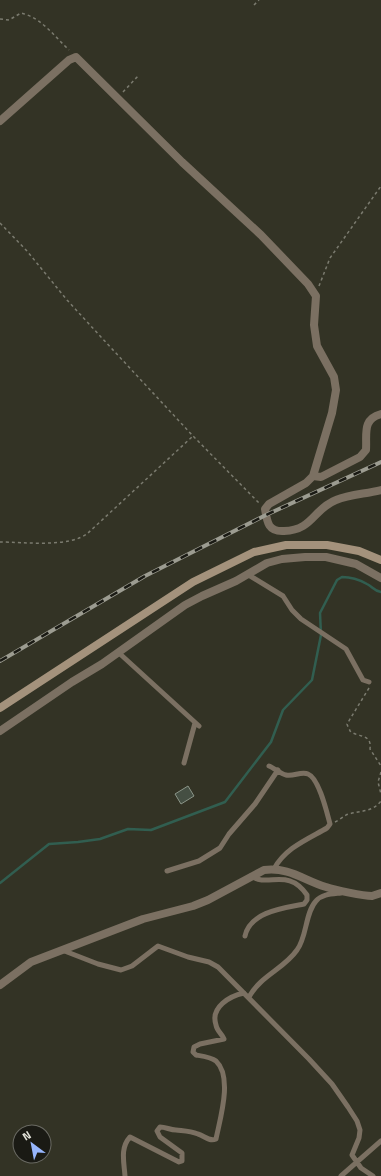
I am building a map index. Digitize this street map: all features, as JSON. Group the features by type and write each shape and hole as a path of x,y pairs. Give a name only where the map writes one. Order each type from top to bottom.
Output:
{"main road":[{"path":"0,708 193,582 254,552 286,545 327,545 359,551 381,560"}],"street":[{"path":"0,121 70,60 76,58 182,162 276,250 308,284 316,296 314,325 317,346 334,377 336,390 332,413 313,476 306,483 269,504 265,509 268,523 274,530 295,530 302,527 334,500 381,490"},
{"path":"313,476 321,477 360,457 366,450 367,424 372,416 381,414"},
{"path":"0,731 72,682 119,653 185,606 202,596 236,581 267,563 282,559 305,557 326,558 356,564 381,578"},
{"path":"0,985 31,962 143,919 193,906 220,894 264,870 274,869 287,871 326,887 372,896 381,893"}],"lane":[{"path":"247,574 282,596 292,610 301,619 346,649 363,680 369,682"},
{"path":"119,653 197,725 184,763"},
{"path":"270,766 287,775 307,773 314,778 327,810 330,824 327,828 298,844 277,863 274,869"},
{"path":"167,871 198,861 220,848 229,834 255,804 278,770"},
{"path":"245,936 247,928 264,914 304,904 307,900 307,895 302,886 292,881 280,878 258,880 251,876"},
{"path":"249,997 254,988 286,962 298,950 315,902 322,896 347,891"},
{"path":"62,950 98,964 122,970 132,966 158,946 188,957 209,962 218,967 249,997 332,1084 348,1107 360,1130 359,1138 352,1155 356,1162 373,1176"},
{"path":"125,1176 123,1152 126,1142 130,1138 179,1162 182,1161 182,1153 160,1137 157,1131 160,1127 175,1130 187,1130 199,1134 207,1139 216,1139 225,1087 222,1069 215,1060 196,1055 193,1052 194,1047 200,1044 224,1039 222,1034 216,1028 215,1022 217,1012 224,1001 244,993"},
{"path":"341,1176 381,1141"}],"path":[{"path":"254,5 259,0"},
{"path":"0,19 9,20 21,13 30,15 39,21 76,58"},
{"path":"117,98 138,76"},
{"path":"316,296 330,258 381,186"},
{"path":"0,223 27,251 67,300 193,436 265,509"},
{"path":"0,542 36,543 80,538 88,533 193,436"},
{"path":"369,682 369,689 347,724 350,730 368,740 370,749 381,766"},
{"path":"381,772 378,782 381,794"},
{"path":"330,824 347,815 377,807 381,801"}],"building":[{"path":"188,786 194,796 181,804 175,794"}],"waterway":[{"path":"0,883 49,844 100,839 128,829 151,830 225,802 271,742 283,710 312,680 321,635 320,613 337,580 342,577 355,579 381,592"}],"railway":[{"path":"0,661 145,576 266,515 381,462"}]}
